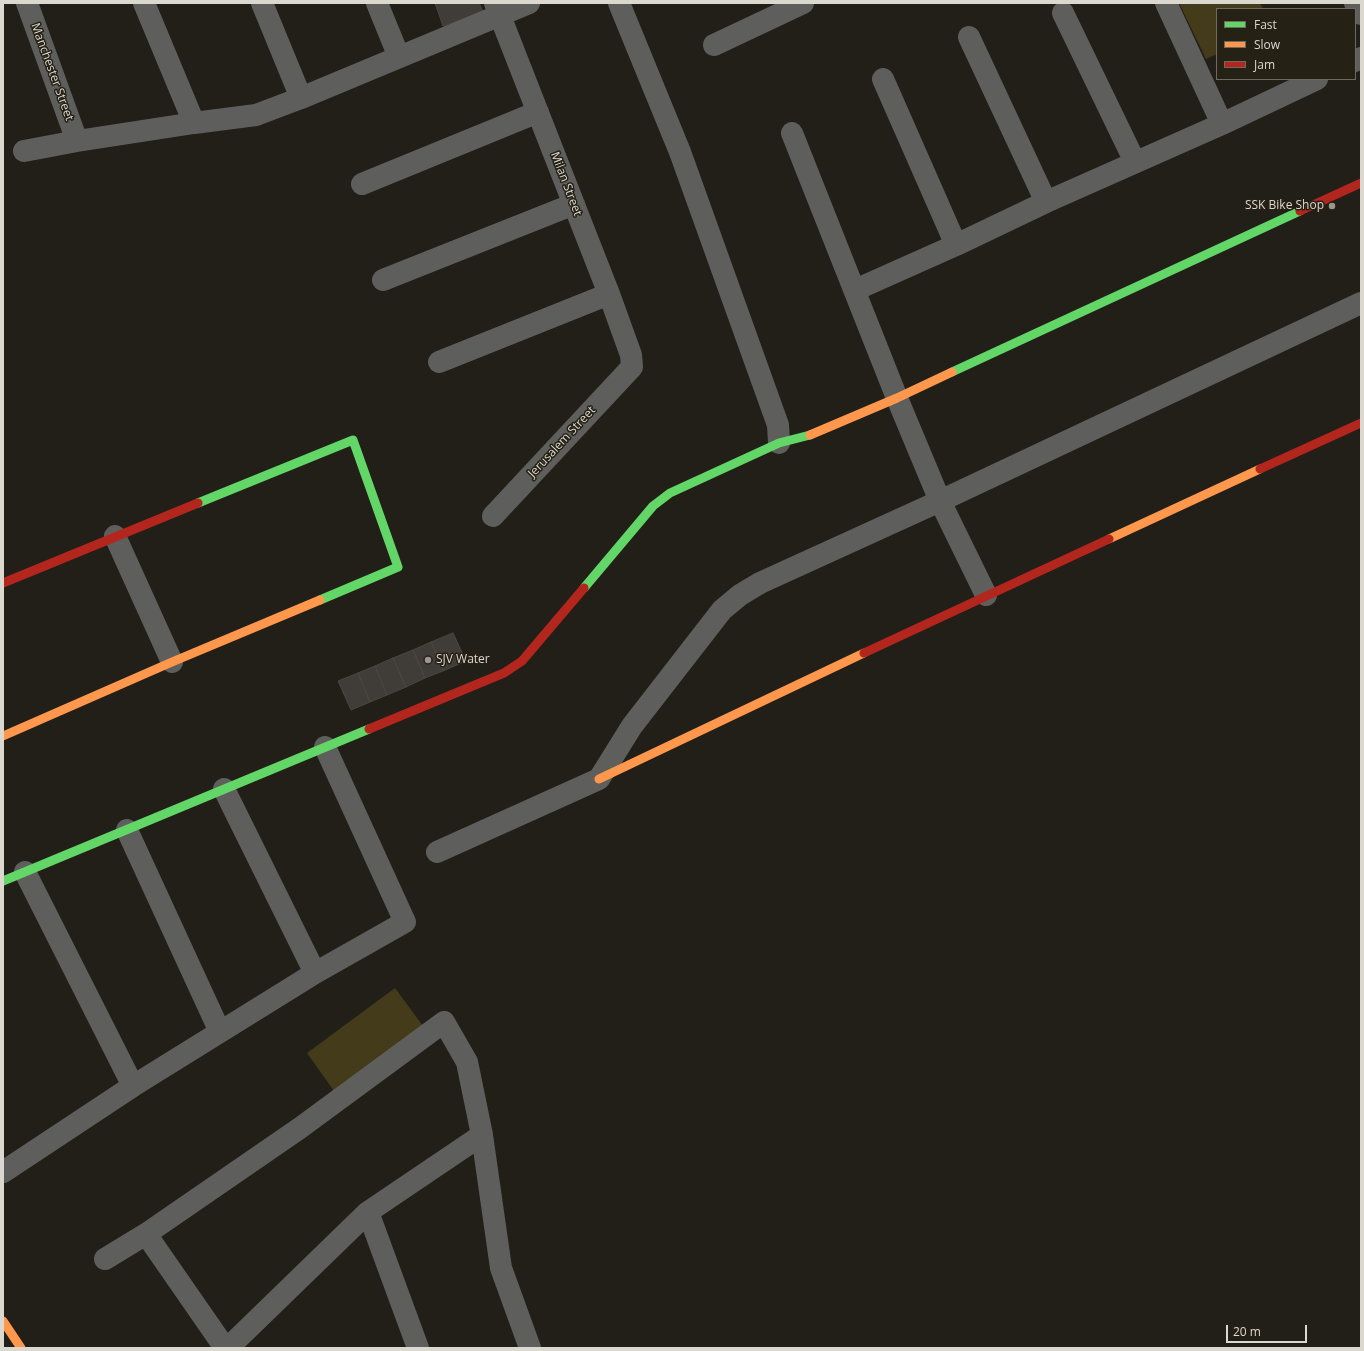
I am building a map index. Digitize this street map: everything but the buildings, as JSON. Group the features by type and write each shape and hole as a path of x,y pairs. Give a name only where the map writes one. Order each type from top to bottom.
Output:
{"street":[{"name":"Manchester Street","path":"28,3 77,141"},
{"path":"144,3 194,123"},
{"path":"262,3 301,98"},
{"path":"377,3 399,57"},
{"path":"24,150 194,123 256,115 399,57 498,9 529,3"},
{"path":"619,3 680,152 778,425 779,443"},
{"path":"714,45 803,3"},
{"path":"1166,3 1222,124"},
{"path":"1355,3 1361,14"},
{"name":"Milan Street","path":"498,9 609,294 631,355 632,367"},
{"path":"1063,13 1135,162"},
{"path":"969,37 1046,202"},
{"path":"883,79 956,245"},
{"path":"856,290 1046,202 1222,124 1315,80"},
{"path":"362,184 538,112"},
{"path":"792,133 856,290 897,398 940,500 986,595"},
{"path":"3,881 504,673 522,661 653,506 670,493 779,443 816,433 897,398 1361,183"},
{"path":"383,280 574,204"},
{"path":"439,362 609,294"},
{"path":"599,779 632,726 722,610 740,595 760,583 1361,303"},
{"name":"Jerusalem Street","path":"493,516 632,367"},
{"path":"437,852 599,779 986,595 1361,423"},
{"path":"3,583 353,440 398,567 172,662 3,736"},
{"path":"116,536 172,662"},
{"path":"3,1172 133,1086 316,973 405,922 325,747"},
{"path":"224,790 316,973"},
{"path":"127,830 220,1032"},
{"path":"25,872 133,1086"},
{"path":"105,1259 146,1234 300,1128 444,1022 467,1062 482,1134 501,1268 530,1348"},
{"path":"228,1348 368,1212 482,1134"},
{"path":"368,1212 418,1348"},
{"path":"146,1234 225,1348"},
{"path":"3,1321 21,1348"}],"shaded area":[{"path":"1179,3 1260,3 1262,8 1216,8 1216,54 1206,59"},
{"path":"395,988 423,1026 334,1091 307,1053"}],"traffic: fast":[{"path":"952,372 1300,211"},
{"path":"584,588 653,506 670,493 779,443 810,435"},
{"path":"198,503 353,440 398,567 320,600"},
{"path":"3,881 369,729"}],"traffic: slow":[{"path":"810,435 897,398 952,372"},
{"path":"1109,539 1260,469"},
{"path":"3,736 172,662 320,600"},
{"path":"599,779 864,653"},
{"path":"3,1321 21,1348"}],"traffic: jam":[{"path":"1300,211 1361,183"},
{"path":"1260,469 1361,423"},
{"path":"3,583 198,503"},
{"path":"864,653 1109,539"},
{"path":"369,729 504,673 522,661 584,588"}],"place":[{"name":"SSK Bike Shop","path":"1332,206"},
{"name":"SJV Water","path":"428,660"}]}
